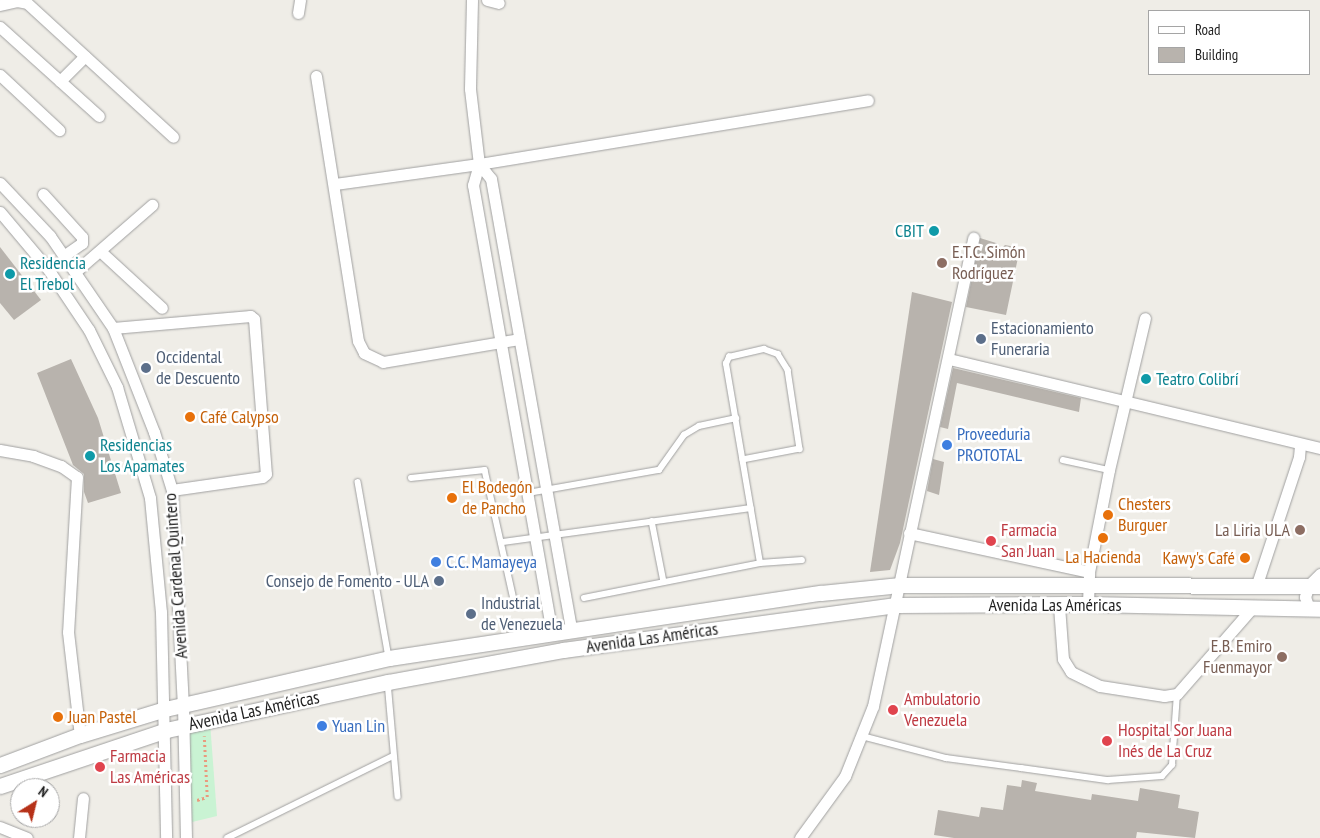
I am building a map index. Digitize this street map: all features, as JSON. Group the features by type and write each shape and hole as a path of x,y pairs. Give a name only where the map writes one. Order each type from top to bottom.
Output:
{"street":[{"path":"298,13 300,0"},
{"path":"472,0 470,89 479,164 473,185 499,342 537,538 552,632"},
{"path":"487,0 499,3"},
{"path":"0,5 17,1 27,3 173,137"},
{"path":"0,28 99,116"},
{"path":"60,81 85,56"},
{"path":"0,75 59,130"},
{"path":"316,76 335,184 358,340 364,353 383,362 519,339"},
{"path":"335,184 479,164 868,100"},
{"path":"479,164 491,178 548,490 570,629"},
{"name":"Avenida Cardenal Quintero","path":"0,183 65,256 113,328 154,432 172,490 184,706 186,838"},
{"path":"43,194 82,237 82,243 65,256"},
{"path":"76,271 152,205"},
{"name":"Avenida Cardenal Quintero","path":"0,212 48,269 89,330 117,387 135,441 150,498 161,612 166,730"},
{"path":"800,838 845,776 873,706 896,605 908,533 949,359 973,238"},
{"path":"100,251 162,308"},
{"path":"113,328 250,316 254,319 266,474 262,477 172,490"},
{"path":"1088,604 1089,580 1109,470 1146,318"},
{"path":"949,359 1292,440 1300,446 1320,448"},
{"path":"1256,587 1300,458 1300,446"},
{"path":"0,450 33,456 61,466 77,477 68,632 80,735"},
{"path":"908,533 1089,580"},
{"path":"1314,609 1305,597 1314,586 1320,574"},
{"name":"Avenida Las Américas","path":"0,765 80,735 164,709 389,658 570,629 821,593 900,585 1089,580 1256,587 1314,586"},
{"name":"Avenida Las Américas","path":"0,786 166,730 388,682 563,650 896,605 1058,606 1088,604 1254,606 1314,609"},
{"path":"1058,606 1063,659 1071,672 1100,686 1164,696 1177,694 1254,606"},
{"path":"166,730 166,838"},
{"path":"79,838 82,798"},
{"path":"0,827 23,837"}],"lane":[{"path":"743,460 800,450 788,370 778,354 764,349 729,357 726,364 760,564"},
{"path":"528,493 659,470 684,435 699,426 736,418"},
{"path":"1063,460 1109,470"},
{"path":"411,478 485,470 516,604"},
{"path":"358,482 389,658"},
{"path":"503,542 751,508"},
{"path":"652,521 664,582"},
{"path":"584,598 760,564 802,560"},
{"path":"388,682 398,797"},
{"path":"862,736 946,758 1108,780 1162,776 1172,765 1177,694"},
{"path":"226,838 393,756"}],"path":[{"path":"185,803 207,797 203,722"}],"green space":[{"path":"210,722 217,816 184,824 185,728"}],"building":[{"path":"980,238 996,243 1002,248 1005,245 1020,248 1006,315 966,307"},
{"name":"Residencia El Trebol","path":"0,247 41,300 14,320 0,303"},
{"path":"912,292 952,302 900,543 890,570 870,572"},
{"name":"Residencias Los Apamates","path":"71,359 98,418 121,493 88,503 84,492 84,474 73,465 37,373"},
{"path":"953,368 1081,398 1079,412 957,383 948,429 940,427"},
{"path":"933,459 944,462 939,495 927,491"},
{"path":"1022,780 1037,783 1035,791 1091,800 1092,794 1138,801 1140,788 1180,795 1178,808 1199,812 1195,838 1137,832 1136,838 954,838 934,835 938,810 979,817 981,807 1003,810 1007,785 1021,787"}],"place":[{"name":"CBIT","path":"934,231"},
{"name":"E.T.C. Simón Rodríguez","path":"942,263"},
{"name":"Residencia El Trebol","path":"10,274"},
{"name":"Estacionamiento Funeraria","path":"981,339"},
{"name":"Occidental de Descuento","path":"146,368"},
{"name":"Teatro Colibrí","path":"1146,379"},
{"name":"Café Calypso","path":"190,417"},
{"name":"Proveeduria PROTOTAL","path":"947,445"},
{"name":"Residencias Los Apamates","path":"90,456"},
{"name":"El Bodegón de Pancho","path":"452,498"},
{"name":"Chesters Burguer","path":"1108,515"},
{"name":"La Liria ULA","path":"1300,530"},
{"name":"La Hacienda","path":"1103,538"},
{"name":"Farmacia San Juan","path":"991,541"},
{"name":"Kawy's Café","path":"1245,558"},
{"name":"C.C. Mamayeya","path":"436,562"},
{"name":"Consejo de Fomento - ULA","path":"439,581"},
{"name":"Industrial de Venezuela","path":"471,614"},
{"name":"E.B. Emiro Fuenmayor","path":"1282,657"},
{"name":"Ambulatorio Venezuela","path":"893,710"},
{"name":"Juan Pastel","path":"58,717"},
{"name":"Yuan Lin","path":"322,726"},
{"name":"Hospital Sor Juana Inés de La Cruz","path":"1107,741"},
{"name":"Farmacia Las Américas","path":"100,767"}]}
